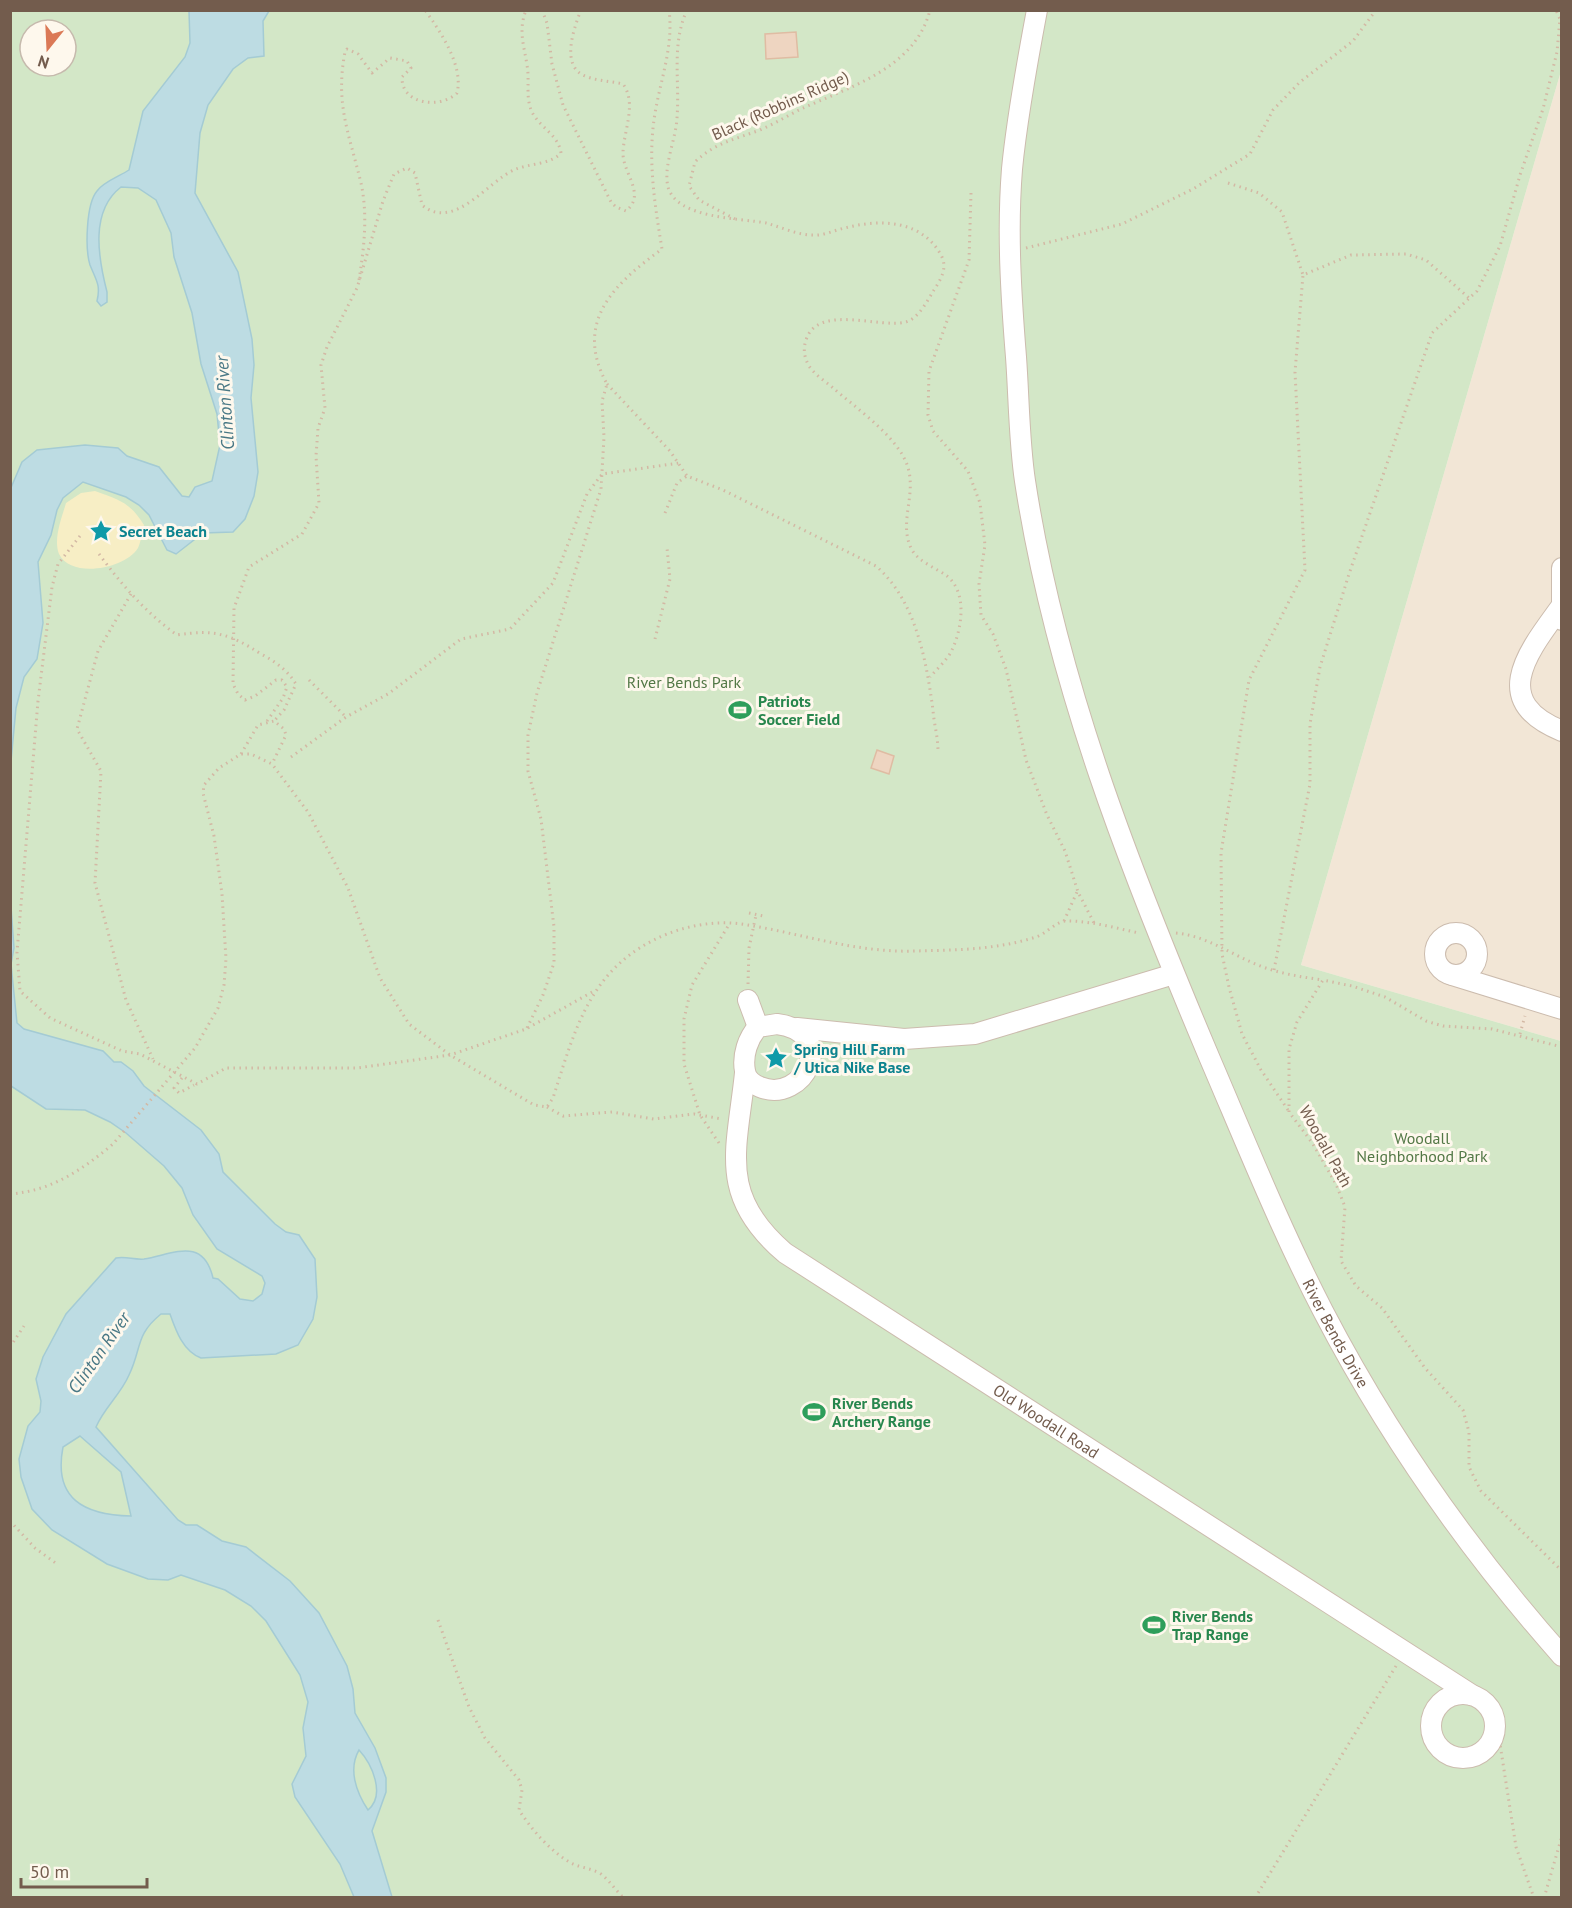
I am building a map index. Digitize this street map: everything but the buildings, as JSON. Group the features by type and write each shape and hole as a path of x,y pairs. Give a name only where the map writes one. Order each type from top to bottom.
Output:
{"street":[{"name":"River Bends Drive","path":"1037,10 1012,169 1010,251 1025,476 1037,548 1063,656 1095,766 1174,974 1258,1170 1329,1321 1392,1430 1441,1504 1478,1556 1562,1656"},
{"path":"1562,568 1561,614 1526,656 1520,678 1523,703 1540,722 1562,731"},
{"path":"1486,984 1477,951 1471,939 1459,933 1440,941 1435,954 1436,962 1445,973 1562,1008"},
{"path":"1452,975 1465,974 1471,970 1477,958 1477,951"},
{"path":"748,1000 758,1027 777,1024 904,1039 975,1034 1174,974"},
{"name":"Old Woodall Road","path":"758,1027 747,1044 734,1157 738,1184 745,1203 761,1229 785,1253 1472,1695 1489,1707 1494,1716 1494,1736"},
{"path":"741,1102 752,1092 765,1089 785,1089 801,1079 808,1062 810,1048 808,1038 797,1028"},
{"path":"810,1048 822,1030"},
{"path":"745,1073 755,1085 765,1089"},
{"path":"1448,1680 1443,1701 1432,1719 1434,1739 1450,1755 1460,1758 1481,1753 1494,1736"},
{"path":"1443,1701 1461,1692 1472,1695"}],"path":[{"path":"357,288 365,218 361,184 340,106 345,52 347,49 355,51 372,73 390,58 407,61 411,68 402,77 402,83 409,94 428,102 443,103 451,99 459,86 456,70 439,30 425,10"},
{"path":"267,721 283,698 287,687 282,680 276,680 255,696 245,700 238,694 233,684 234,608 249,567 302,534 319,503 316,456 318,428 325,408 321,365 357,288 382,201 394,174 407,168 415,173 422,205 434,212 447,211 472,202 511,171 555,160 561,153 560,145 532,112 530,105 528,66 521,32 526,10"},
{"path":"542,10 547,23 552,64 563,105 611,202 626,211 632,206 635,195 624,164 623,152 630,104 628,91 623,84 582,75 576,69 572,60 571,37 581,10"},
{"path":"669,10 672,31 653,121 652,185 662,249 628,273 603,304 594,329 600,371 607,384 679,463 687,476 723,490 876,566 891,579 912,617 930,677 938,751"},
{"path":"687,10 677,48 678,105 667,179 669,190 675,199 702,213 764,223 814,235 873,221 886,221 921,233 940,255 944,266 942,276 916,317 905,322 837,319 813,328 807,335 803,350 809,365 816,374 859,410 901,451 911,476 911,500 906,529 908,541 914,553 950,579 958,592 960,621 955,639 950,653 930,677"},
{"name":"Black (Robbins Ridge)","path":"737,220 699,200 689,186 695,162 724,141 760,130 886,69 905,54 916,41 930,10"},
{"path":"1010,251 1053,243 1122,224 1193,189 1250,154 1272,110 1300,82 1353,41 1377,10"},
{"path":"1274,970 1308,796 1310,723 1320,667 1349,573 1432,333 1477,291 1500,246 1520,176 1543,109 1557,52 1560,19 1556,10"},
{"path":"1228,183 1259,193 1282,212 1303,275 1295,372 1305,570 1249,680 1221,854 1223,961 1242,1034 1261,1070 1289,1112"},
{"path":"972,193 969,260 929,371 928,415 933,431 968,471 980,503 986,545 979,584 981,615 993,634 1006,669 1026,760 1047,815 1065,851 1078,892 1094,923"},
{"path":"1303,275 1351,255 1406,254 1426,260 1469,298"},
{"path":"526,1029 543,995 554,963 554,927 542,819 528,771 528,735 537,693 600,489 604,437 602,401 607,384"},
{"path":"291,757 346,717 388,694 461,639 510,629 553,583 587,494 602,474 679,463"},
{"path":"665,513 677,483 687,476"},
{"path":"80,536 58,564 52,587 22,884 17,952 20,991 50,1018 122,1051 140,1054 195,1084"},
{"path":"655,639 670,579 667,548"},
{"path":"99,554 131,594 161,624 177,634 202,631 235,637 289,673 296,684 284,710 274,721"},
{"path":"131,594 98,651 76,729 101,771 94,883 126,1000 153,1060"},
{"path":"309,680 346,717"},
{"path":"10,1194 34,1192 54,1184 95,1159 113,1144 206,1033 218,1008 224,985 226,959 222,894 214,836 203,794 204,785 219,768 240,754 258,725 267,721 274,721 284,729 286,735 272,764"},
{"path":"240,754 251,754 272,764 308,812 329,847 348,888 380,978 398,1009 421,1035 534,1105 547,1107 563,1116 612,1112 654,1119 700,1115 738,1122"},
{"path":"547,1107 553,1098 572,1040 596,991 620,961 653,940 700,924 730,923 892,952 970,950 1006,945 1038,937 1064,921 1078,892"},
{"path":"749,913 763,916"},
{"path":"748,1000 747,969 756,915"},
{"path":"1064,921 1094,923 1140,933"},
{"path":"730,923 692,985 684,1019 684,1064 700,1115 724,1151 734,1157"},
{"path":"1172,933 1200,937 1274,970 1352,986 1384,997 1425,1021 1520,1034 1562,1047"},
{"name":"Woodall Path","path":"1323,981 1297,1022 1289,1049 1289,1112 1313,1144 1336,1184 1345,1207 1341,1261 1356,1286 1382,1308 1425,1368 1463,1410 1470,1432 1469,1467 1481,1491 1562,1571"},
{"path":"182,1078 174,1088 179,1093 195,1084 208,1081 226,1068 357,1068 450,1055 526,1029 596,991"},
{"path":"1520,1034 1528,1007"},
{"path":"10,1347 24,1326"},
{"path":"10,1521 35,1548 57,1564"},
{"path":"438,1620 469,1707 485,1738 519,1780 522,1790 519,1810 528,1824 539,1838 569,1862 588,1867 603,1876 624,1898"},
{"path":"1255,1898 1405,1653"},
{"path":"1494,1736 1500,1744 1516,1846 1534,1898"},
{"path":"1544,1898 1562,1836"}],"shaded area":[{"path":"1561,71 1561,1041 1301,965"}],"green space":[{"name":"River Bends Park","path":"11,11 1561,11 1561,71 1301,965 1561,1041 1561,1897 11,1898"}],"sand":[{"name":"Secret Beach","path":"95,491 117,500 134,511 144,525 140,543 131,555 110,566 86,569 75,567 65,562 57,548 60,521 66,503 81,493"}],"water":[{"name":"Clinton River","path":"189,11 269,11 263,21 264,56 248,58 233,69 208,105 200,133 195,193 238,272 252,339 254,365 251,398 258,472 254,496 245,519 233,532 203,533 176,554 167,550 149,515 126,497 83,482 63,498 57,510 51,535 38,562 43,623 37,659 24,677 16,708 11,761 10,490 22,462 37,450 85,445 118,448 127,456 159,467 182,496 189,497 195,487 212,481 220,445 217,414 201,364 192,313 174,257 171,233 156,200 138,188 121,187 104,209 99,235 99,250 107,302 101,306 97,301 98,287 87,249 93,197 103,185 129,170 143,111 185,57 190,43"},
{"path":"11,907 14,948 11,964"},
{"name":"Clinton River","path":"11,964 17,1023 24,1029 103,1051 114,1062 121,1062 133,1071 144,1086 201,1130 219,1154 223,1172 275,1224 286,1232 299,1235 315,1259 317,1297 313,1319 298,1345 276,1354 201,1358 189,1351 178,1334 170,1314 161,1314 143,1335 126,1382 96,1427 178,1520 186,1525 197,1525 222,1541 246,1547 290,1581 319,1613 347,1666 353,1689 355,1713 375,1748 386,1778 386,1792 372,1831 392,1897 354,1897 340,1864 295,1797 292,1784 306,1756 303,1728 308,1702 300,1675 266,1621 251,1606 225,1590 181,1575 168,1580 148,1579 107,1564 52,1530 32,1509 21,1477 19,1459 28,1426 40,1412 41,1401 36,1379 43,1357 66,1314 116,1258 144,1259 176,1252 195,1252 208,1265 213,1278 218,1279 240,1299 253,1301 262,1294 265,1283 262,1276 217,1249 193,1215 182,1188 164,1166 126,1133 85,1110 46,1109 11,1086","holes":["80,1436 121,1472 131,1516 114,1515 86,1507 76,1501 68,1491 63,1480 61,1465 63,1447","359,1750 368,1763 375,1780 376,1796 368,1810 355,1780 354,1765"]}],"place":[{"name":"Secret Beach","path":"101,531"},
{"name":"Patriots Soccer Field","path":"740,710"},
{"name":"Spring Hill Farm / Utica Nike Base","path":"776,1058"},
{"name":"River Bends Archery Range","path":"814,1412"},
{"name":"River Bends Trap Range","path":"1154,1625"}],"park label":[{"name":"Woodall Neighborhood Park","path":"1422,1147"}]}
